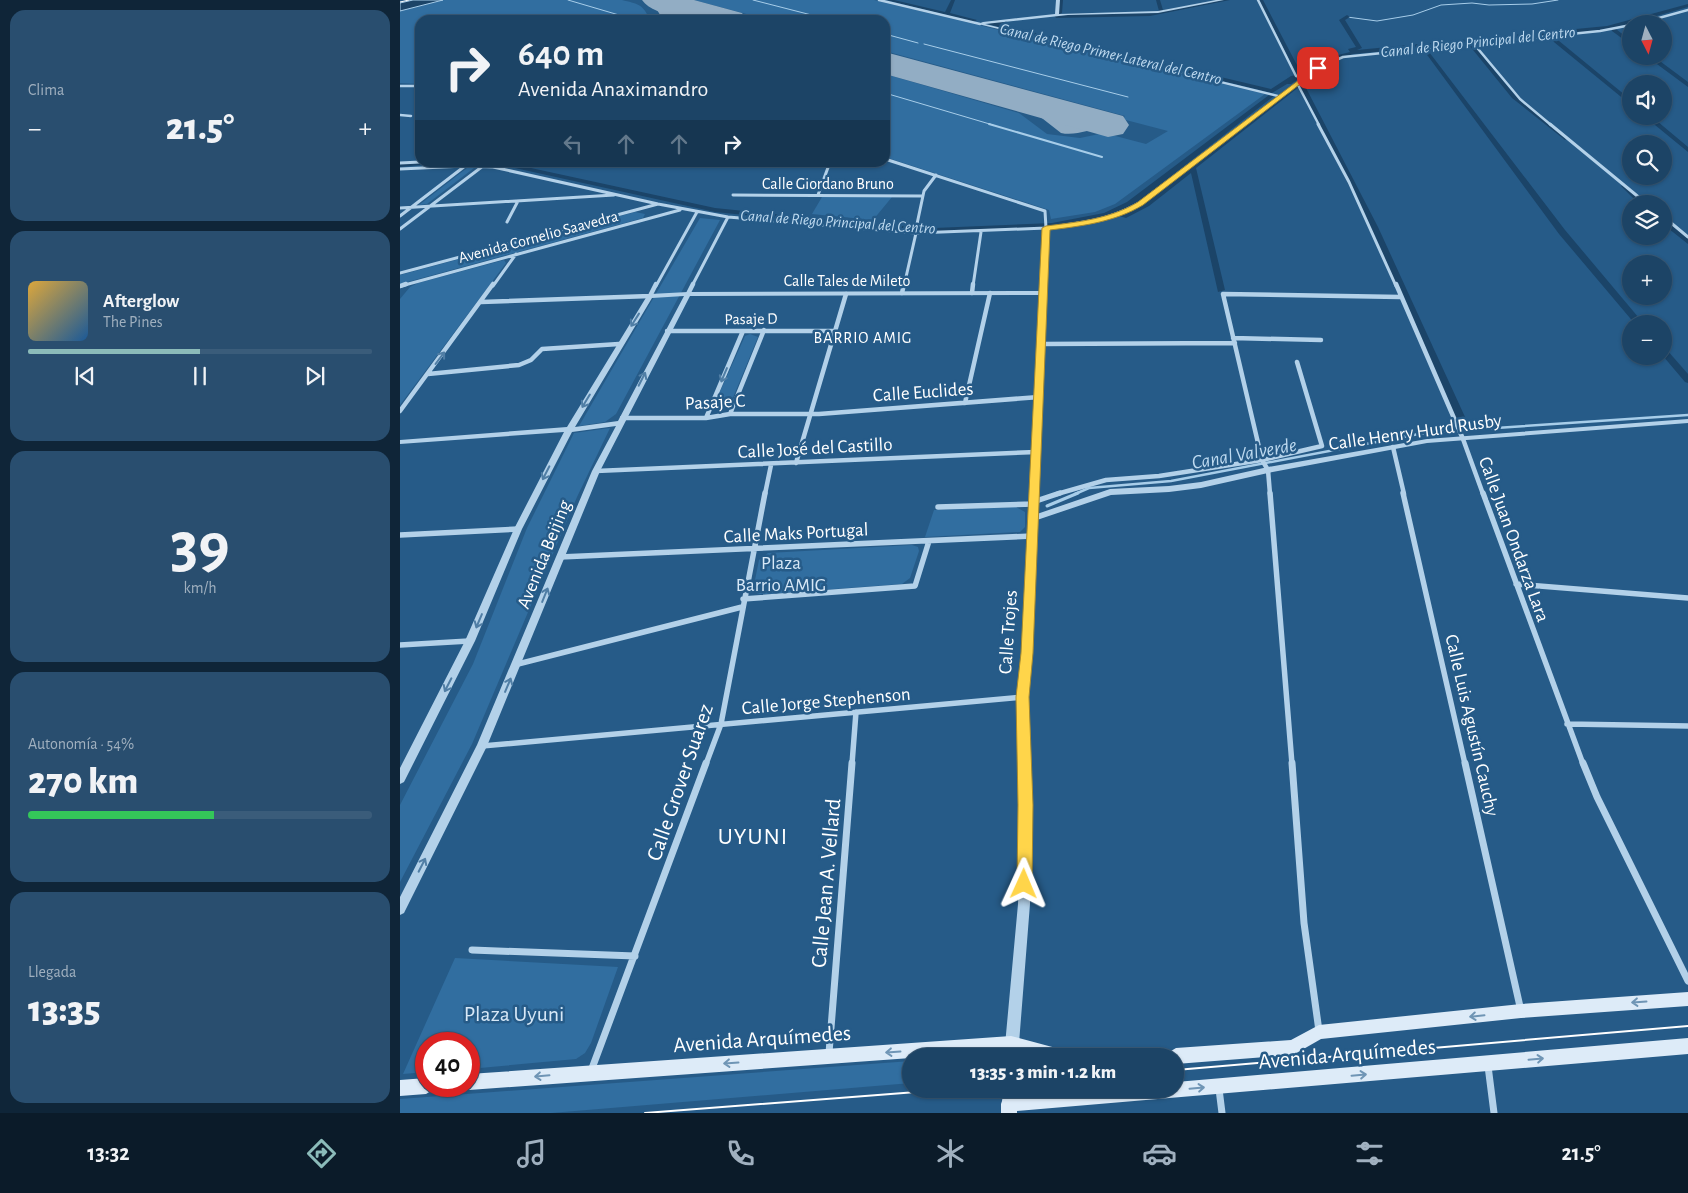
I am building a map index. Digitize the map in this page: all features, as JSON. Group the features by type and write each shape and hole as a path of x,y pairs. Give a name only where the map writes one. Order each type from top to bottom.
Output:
{"main road":[{"name":"Avenida Arquímedes","path":"1184,1055 1293,1047 1319,1032 1521,1011 1688,999"},
{"name":"Avenida Arquímedes","path":"1009,1102 1488,1064 1688,1046"},
{"name":"Avenida Arquímedes","path":"480,1081 828,1056 902,1054"},
{"path":"400,1088 415,1087"}],"street":[{"path":"879,0 1279,96"},
{"path":"1057,14 1058,0"},
{"path":"980,24 1057,14 1158,12 1222,0"},
{"path":"1258,0 1298,77 1304,78"},
{"path":"1670,15 1688,10"},
{"path":"490,167 622,194 658,204 728,217 916,233 982,232 1087,223 1127,211 1297,82 1328,62 1343,57 1600,31 1622,27"},
{"path":"1474,44 1520,99 1636,195"},
{"name":"Calle Juan Ondarza Lara","path":"1297,82 1349,182 1463,439 1566,724 1597,797 1688,981"},
{"path":"400,86 415,86"},
{"path":"400,115 411,116"},
{"path":"890,161 936,175"},
{"path":"400,163 415,162"},
{"path":"400,169 437,167"},
{"path":"400,216 464,167"},
{"path":"400,229 478,167"},
{"path":"818,195 828,167"},
{"path":"400,175 409,168"},
{"path":"917,224 922,196 928,182 936,175"},
{"name":"Calle Trojes","path":"936,175 1045,211 1046,220 1042,344 1033,503 1034,518 1027,653 1022,697 1026,805 1024,904 1011,1048"},
{"path":"400,208 622,194"},
{"name":"Calle Giordano Bruno","path":"733,195 922,196"},
{"path":"508,222 518,201"},
{"name":"Avenida Cornelio Saavedra","path":"400,273 658,204"},
{"name":"Avenida Cornelio Saavedra","path":"400,286 683,209"},
{"name":"Avenida Beijing","path":"400,779 470,641 518,529 568,430 650,296 697,212"},
{"name":"Avenida Beijing","path":"400,909 482,746 518,664 596,471 666,331 688,294 728,217"},
{"path":"1672,224 1688,237"},
{"path":"972,293 982,232"},
{"path":"902,293 916,233"},
{"path":"400,411 517,254"},
{"path":"400,291 405,285"},
{"path":"966,403 990,293"},
{"name":"Calle Tales de Mileto","path":"650,296 688,294 1044,293"},
{"path":"796,463 846,294"},
{"path":"1319,1032 1304,923 1268,470 1262,460 1223,294 1400,297"},
{"path":"481,302 650,296"},
{"path":"730,414 764,330"},
{"name":"Pasaje D","path":"666,331 836,331"},
{"path":"706,418 743,331"},
{"path":"1042,344 1321,340"},
{"path":"428,374 519,365 531,360 542,349 620,344"},
{"name":"Calle Henry Hurd Rusby","path":"938,507 1033,503 1097,482 1159,476 1262,460 1322,446 1297,362"},
{"name":"Calle Euclides","path":"810,414 1039,397"},
{"name":"Pasaje C","path":"621,420 706,418 730,414 810,414"},
{"path":"400,442 568,430 621,420"},
{"name":"Calle Henry Hurd Rusby","path":"1034,518 1110,492 1202,485 1268,470 1393,447 1552,430 1688,421"},
{"name":"Calle Luis Agustín Cauchy","path":"1393,447 1521,1011"},
{"name":"Calle José del Castillo","path":"596,471 770,465 1036,452"},
{"name":"Calle Grover Suarez","path":"591,1072 722,724 743,600 770,465"},
{"path":"400,536 518,529"},
{"name":"Calle Maks Portugal","path":"560,557 753,550 1032,536"},
{"path":"743,600 915,586 929,541"},
{"path":"1516,584 1688,598"},
{"path":"518,664 742,608"},
{"path":"400,645 470,641"},
{"name":"Calle Jorge Stephenson","path":"482,746 1022,697"},
{"name":"Calle Jean A. Vellard","path":"828,1056 856,712"},
{"path":"1566,724 1688,726"},
{"path":"472,950 635,956"},
{"path":"1488,1064 1494,1113"},
{"path":"1219,1086 1222,1113"}],"green space":[{"path":"443,0 622,0 638,5 644,9 647,15 415,15 415,84 400,83 400,11"},
{"path":"694,0 874,0 1265,94 1115,204 1095,212 1051,219 1049,210 890,159 890,75 1019,113 1047,134 1080,138 1104,133 1146,144 1168,131 1122,119 1125,116 890,52 890,15 750,15"},
{"path":"467,168 474,168 427,204 419,205"},
{"path":"822,197 892,197 873,220 812,214"},
{"path":"635,212 645,214 643,218 400,284 400,275"},
{"path":"700,218 720,220 616,414 605,422 579,426"},
{"path":"504,260 506,263 400,405 400,299 410,287 418,283"},
{"path":"750,334 758,337 730,405 726,409 721,410 713,407 745,336"},
{"path":"610,428 577,497 472,744 400,882 400,805 473,664 527,528 574,433"},
{"path":"1016,507 1025,512 1025,527 1020,532 925,537 934,510"},
{"name":"Plaza Barrio AMIG","path":"912,545 918,547 919,551 910,578 902,584 766,594 758,594 753,590 759,560 768,553"},
{"name":"Plaza Uyuni","path":"455,958 618,967 591,1043 585,1053 576,1059 480,1068 480,1032 422,1032"},
{"name":"Plaza Uyuni","path":"415,1047 415,1073 403,1074"},
{"path":"902,1062 902,1084 551,1113 400,1113 400,1099 480,1097 480,1093"}],"shaded area":[{"path":"413,0 443,0 400,11 400,3"}],"waterway":[{"path":"568,0 619,15"},
{"path":"753,0 812,15"},
{"name":"Canal de Riego Primer Lateral del Centro","path":"888,0 947,14"},
{"path":"947,14 953,0"},
{"path":"1060,13 1061,0"},
{"path":"1158,0 1161,11"},
{"name":"Canal de Riego Primer Lateral del Centro","path":"1056,16 1150,14 1228,0"},
{"path":"1261,0 1298,73 1305,66"},
{"path":"1347,17 1377,21 1413,15 1441,5 1472,3 1489,5 1532,4 1558,0"},
{"name":"Canal de Riego Principal del Centro","path":"1289,83 1321,61 1354,52 1607,28 1688,5"},
{"name":"Canal de Riego Primer Lateral del Centro","path":"947,14 974,20"},
{"path":"1347,17 1342,20 1359,48 1350,50"},
{"name":"Canal de Riego Primer Lateral del Centro","path":"1006,22 990,24 1272,91 1293,77"},
{"path":"1614,30 1622,36"},
{"path":"890,35 918,43"},
{"path":"1551,37 1622,96"},
{"path":"924,44 1128,97"},
{"path":"1471,44 1514,97 1565,138"},
{"path":"1424,49 1562,232 1632,315"},
{"path":"1661,65 1688,85"},
{"path":"1302,86 1374,227 1466,430"},
{"path":"1123,216 1146,204 1296,87"},
{"path":"890,94 993,125"},
{"name":"Canal de Riego Principal del Centro","path":"514,167 734,213 934,230 1052,225 1106,215 1130,204 1271,96"},
{"path":"989,124 1102,157"},
{"path":"1658,125 1688,150"},
{"name":"Canal de Riego Principal del Centro","path":"400,165 415,164"},
{"path":"1193,168 1221,290"},
{"path":"1624,186 1634,195"},
{"path":"1672,228 1688,242"},
{"path":"1672,361 1688,380"},
{"name":"Canal Valverde","path":"1466,430 1688,415"},
{"name":"Canal Valverde","path":"1075,494 1089,488 1171,481 1424,433 1448,431"},
{"name":"Canal Valverde","path":"1047,506 1078,493"}],"taxiway":[{"path":"657,0 667,15 677,14"},
{"path":"1035,105 1067,129 1081,127"}],"runway":[{"path":"658,0 712,15"},
{"path":"890,64 1108,125"}],"tram line":[{"path":"400,2 409,0"},
{"path":"1184,1069 1688,1026"},
{"path":"645,1113 902,1093"}],"district":[{"name":"BARRIO AMIG","path":"863,337"},
{"name":"UYUNI","path":"753,836"}],"route":[{"path":"1024,884 1026,805 1022,697 1027,653 1034,518 1033,502 1042,344 1046,228 1103,220 1118,216 1140,204 1297,82 1318,68"}]}
